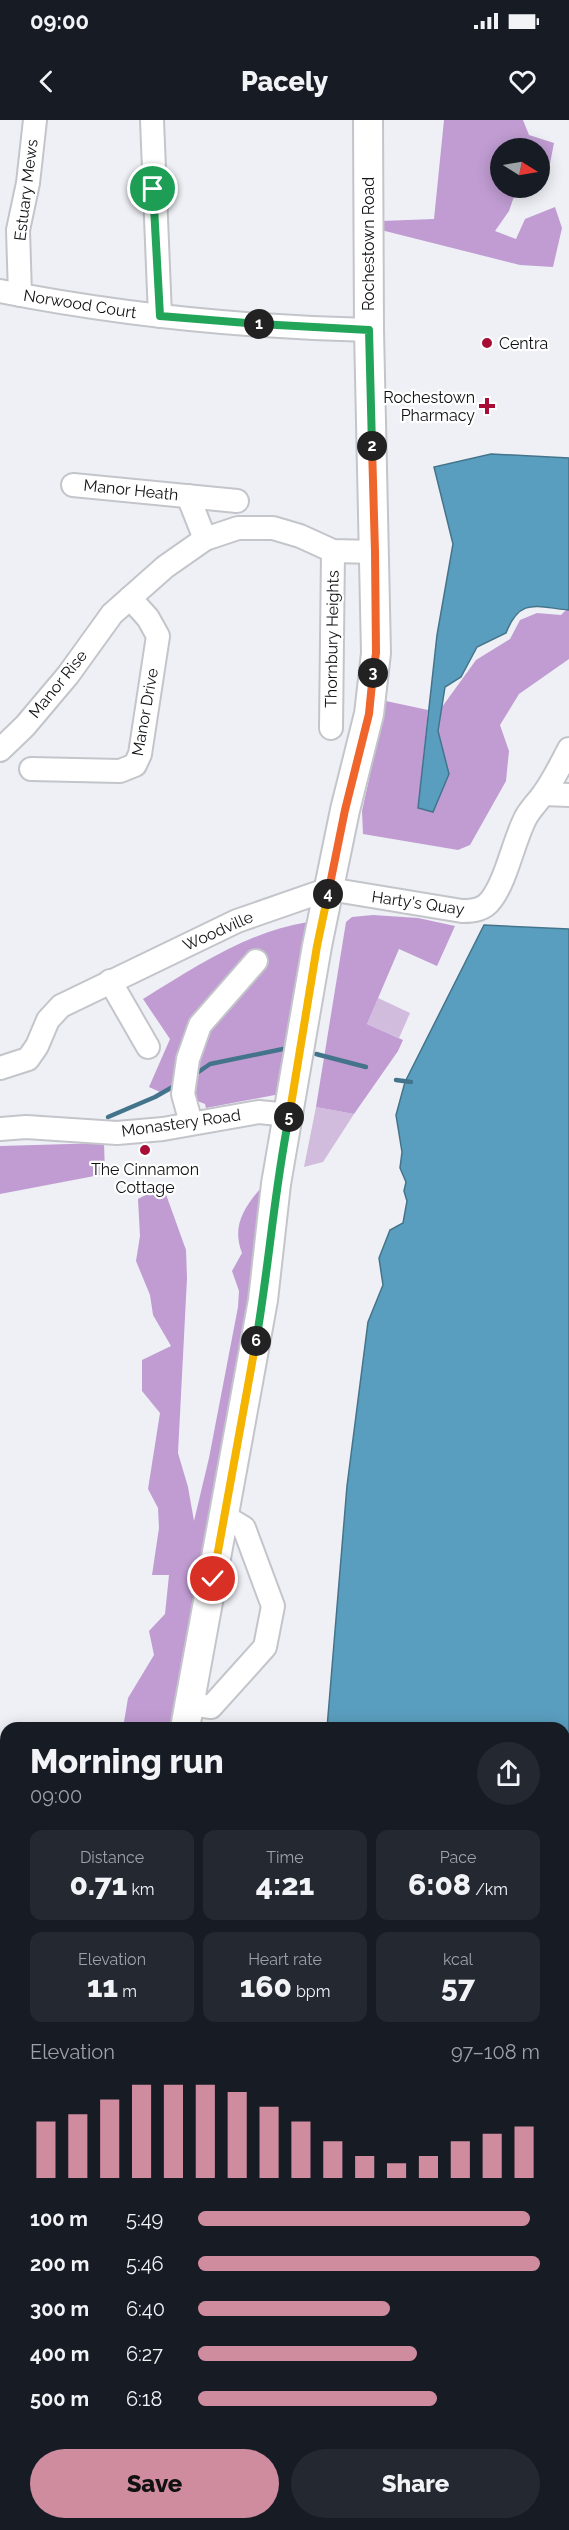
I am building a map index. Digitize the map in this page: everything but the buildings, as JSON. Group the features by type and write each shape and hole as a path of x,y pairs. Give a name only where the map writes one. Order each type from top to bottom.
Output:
{"main road":[{"name":"Rochestown Road","path":"224,1516 263,1300 281,1161 317,946 345,810 369,714 376,653 369,330 368,120"},
{"path":"187,1716 224,1516"}],"street":[{"name":"Estuary Mews","path":"10,293 18,230 28,183 35,120"},
{"name":"Norwood Court","path":"152,120 160,316"},
{"name":"Norwood Court","path":"10,293 81,307 160,316 369,330"},
{"name":"Manor Heath","path":"73,484 237,501"},
{"name":"Manor Heath","path":"188,496 205,539"},
{"name":"Thornbury Heights","path":"111,614 165,567 205,539 238,528 273,528 333,550 375,552"},
{"name":"Thornbury Heights","path":"331,728 333,550"},
{"name":"Manor Drive","path":"31,769 120,771 135,765 140,754 158,636 148,618 130,598"},
{"name":"Manor Rise","path":"0,750 25,726 68,675 111,614"},
{"name":"Harty's Quay","path":"329,889 462,911 478,909 492,899 526,816 544,794 569,749"},
{"path":"544,794 569,795"},
{"name":"Woodville","path":"0,1068 28,1059 37,1046 48,1020 61,1006 237,921 329,889"},
{"path":"191,1123 183,1092 186,1069 200,1025 256,961"},
{"path":"110,981 148,1047"},
{"name":"Monastery Road","path":"0,1129 26,1127 117,1133 163,1129 259,1112 289,1115"},
{"path":"187,1716 211,1707 265,1647 273,1606 244,1527 224,1516"}],"shaded area":[{"path":"444,120 523,120 529,135 538,138 490,138 490,198 514,198 509,211 495,231 516,239 525,219 555,207 562,228 553,267 520,265 381,230 381,221 434,219"},
{"path":"550,142 554,143 550,164"},
{"path":"569,607 569,659 519,694 500,725 509,751 506,781 470,845 458,850 363,834 362,811 386,701 428,710 418,808 449,774 438,731 442,707 476,660 510,639 520,620 537,613 561,615"},
{"path":"373,915 418,918 455,926 437,966 399,949 367,1024 403,1040 398,1051 354,1114 316,1107 346,922 352,917"},
{"path":"308,922 280,1094 206,1108 205,1104 172,1091 160,1092 149,1087 170,1039 143,999 202,963 243,942 285,927"},
{"path":"378,998 410,1013 399,1038 367,1024"},
{"path":"316,1107 354,1114 323,1162 304,1167"},
{"path":"104,1143 105,1174 0,1194 0,1146"},
{"path":"163,1186 186,1250 187,1278 178,1453 188,1487 194,1521 209,1458 238,1307 239,1291 232,1271 242,1253 239,1244 239,1227 244,1211 260,1189 263,1217 177,1722 124,1722 128,1698 154,1655 149,1631 165,1614 169,1575 152,1575 159,1528 158,1508 148,1489 160,1413 142,1391 142,1360 171,1346 153,1315 150,1295 136,1261 140,1236 138,1199"}],"water":[{"path":"491,454 569,458 569,610 538,606 523,609 511,622 506,633 477,647 461,677 445,687 438,731 449,774 433,812 418,808 437,635 453,544 434,467"},
{"path":"484,925 569,929 569,1722 327,1722 347,1486 368,1322 383,1285 379,1258 390,1230 403,1223 407,1201 404,1191 406,1182 400,1168 402,1152 396,1115 405,1082"}],"waterway":[{"path":"194,1075 210,1064 283,1049"},
{"path":"316,1054 366,1067"},
{"path":"396,1080 411,1082"},
{"path":"108,1117 155,1097 176,1085"}],"place":[{"name":"Centra","path":"487,343"},
{"name":"Rochestown Pharmacy","path":"487,406"},
{"name":"The Cinnamon Cottage","path":"145,1150"}],"route":[{"path":"153,189 160,316 369,330 376,653 369,714 345,810 317,946 276,1184 263,1300 213,1579"}]}
